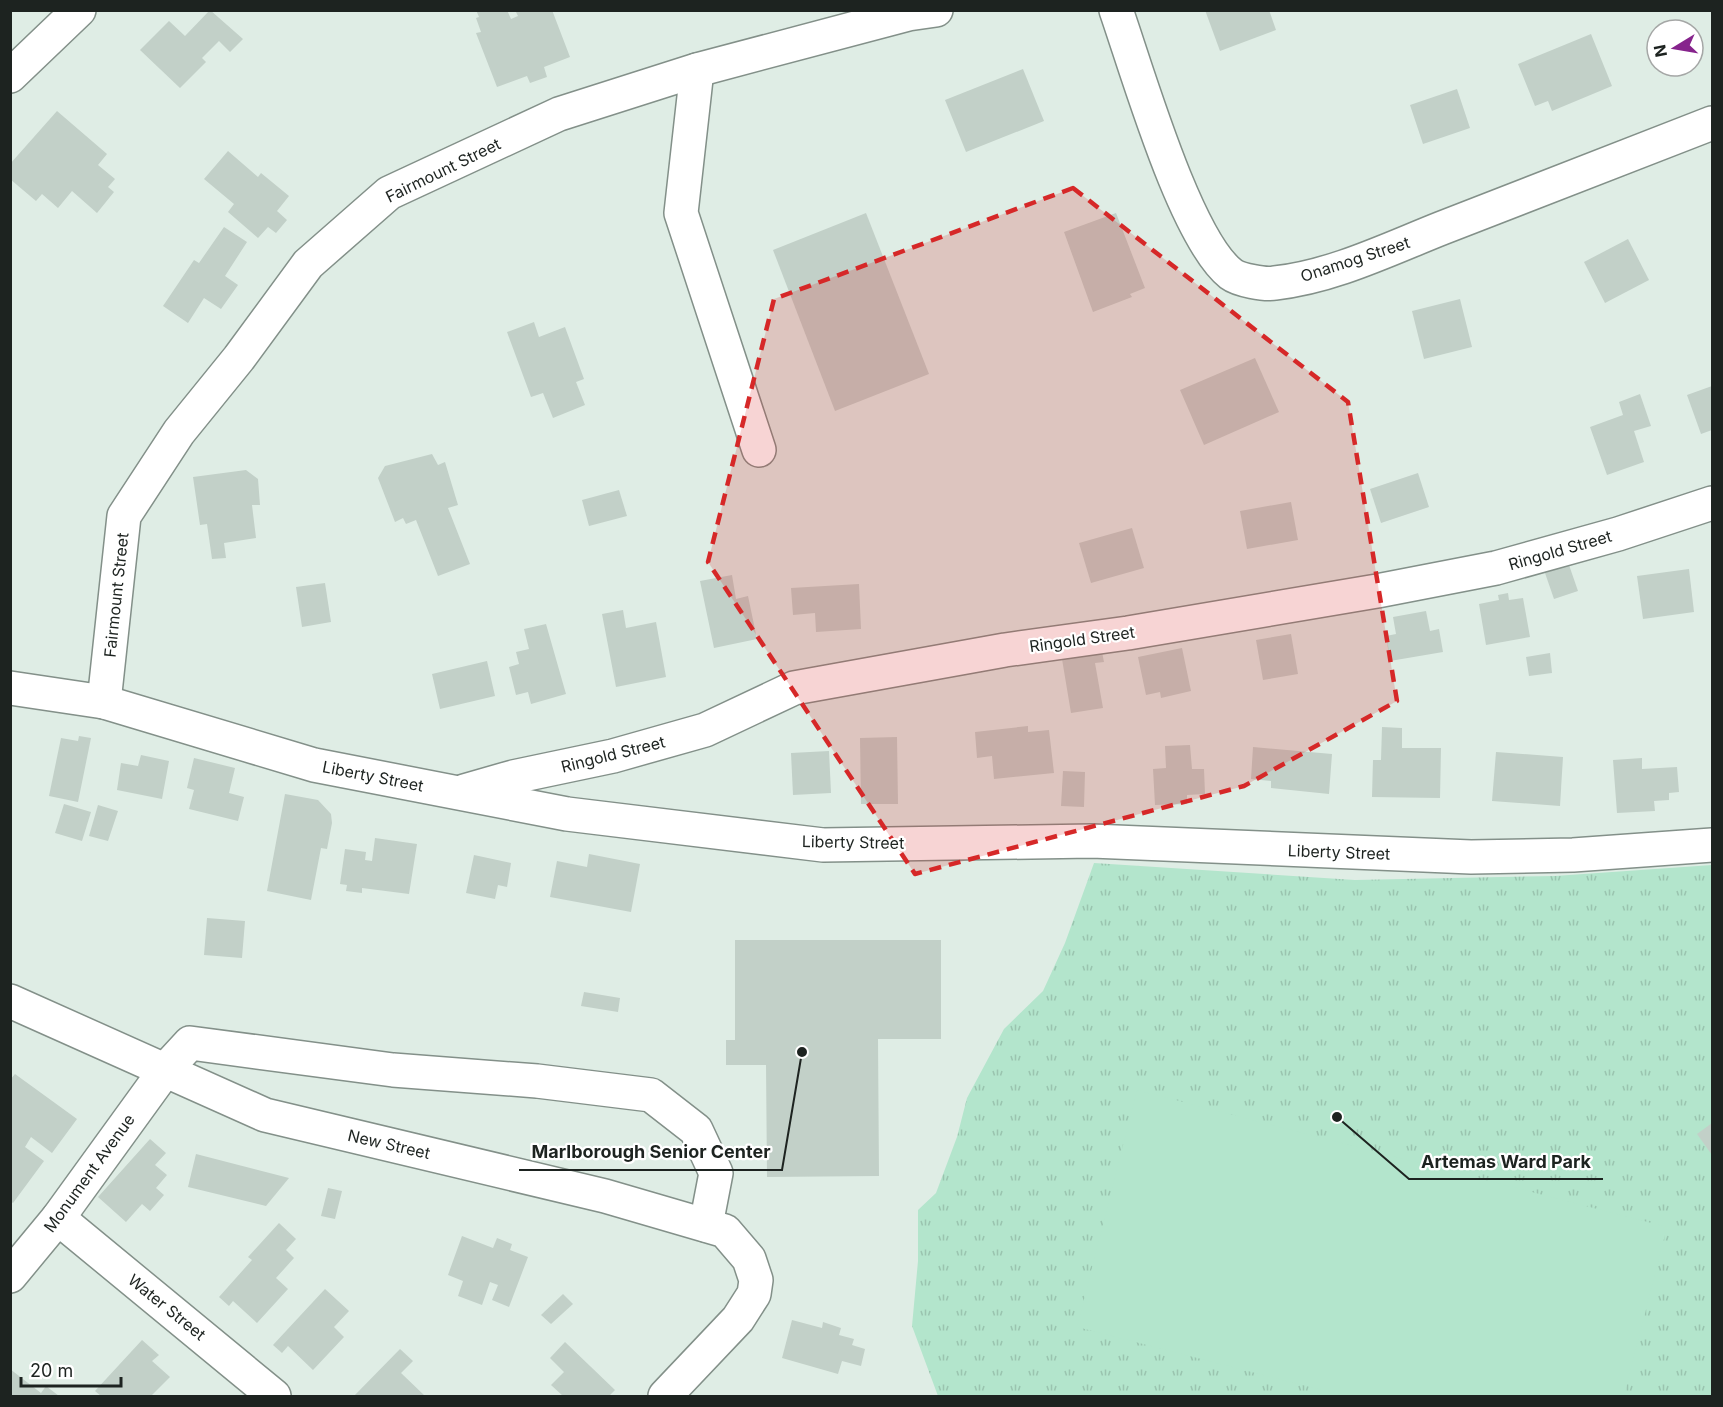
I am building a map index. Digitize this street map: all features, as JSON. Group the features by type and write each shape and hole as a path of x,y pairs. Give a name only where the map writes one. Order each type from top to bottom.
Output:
{"street":[{"path":"10,76 79,10"},
{"name":"Fairmount Street","path":"104,702 124,516 179,432 239,358 308,264 389,193 559,114 698,70 908,14 936,10"},
{"name":"Onamog Street","path":"1116,10 1166,152 1194,222 1209,250 1232,275 1272,284 1319,274 1377,254 1713,123"},
{"path":"698,70 681,213 759,450"},
{"name":"Ringold Street","path":"458,793 513,777 613,756 705,730 794,688 1005,650 1128,633 1377,591 1496,568 1618,534 1713,502"},
{"name":"Liberty Street","path":"10,688 104,702 314,765 458,793 567,814 823,845 1092,841 1471,857 1573,855 1713,845"},
{"name":"New Street","path":"10,1001 265,1115 605,1196 725,1231 749,1259 756,1280 754,1294 738,1319 665,1396"},
{"name":"Monument Avenue","path":"10,1276 58,1218 166,1069 190,1043 393,1071 537,1082 651,1095 696,1130 716,1173 706,1225"},
{"name":"Water Street","path":"58,1218 274,1396"}],"highlighted area":[{"path":"1073,188 1348,402 1397,701 1244,786 915,874 708,562 774,299"}],"green space":[{"path":"1094,863 1355,880 1555,876 1712,865 1712,1396 938,1396 912,1326 918,1261 918,1210 936,1193 957,1137 967,1098 1004,1029 1043,991 1065,943"},
{"path":"1137,1090 1667,1227 1624,1396 1345,1396 1077,1327"}],"building":[{"path":"210,10 243,39 230,52 219,41 202,58 206,62 180,88 140,50 169,21 185,36"},
{"path":"476,10 507,10 511,19 518,16 515,10 552,10 570,57 544,67 547,77 530,83 527,76 497,87 476,33 481,32"},
{"path":"1205,10 1269,10 1276,30 1220,51"},
{"path":"1591,34 1612,86 1552,111 1548,101 1535,106 1518,64"},
{"path":"1023,69 1044,121 966,152 945,100"},
{"path":"1457,89 1470,128 1423,144 1410,105"},
{"path":"57,111 107,154 98,165 115,179 108,187 114,192 97,213 72,191 58,208 42,194 36,201 10,179 10,164"},
{"path":"228,151 258,177 261,173 289,196 277,211 287,220 276,233 268,227 258,238 228,212 234,204 204,179"},
{"path":"866,213 929,374 835,411 773,250"},
{"path":"1116,213 1145,288 1130,294 1132,297 1093,312 1064,232"},
{"path":"224,227 247,242 225,276 238,285 221,309 204,298 188,323 163,306 194,260 199,263"},
{"path":"1628,239 1649,280 1605,303 1584,262"},
{"path":"1460,299 1472,347 1424,359 1412,311"},
{"path":"534,322 539,337 565,327 584,379 576,382 585,405 553,418 543,393 531,397 507,332"},
{"path":"1255,358 1279,412 1204,445 1180,390"},
{"path":"1712,386 1712,430 1701,434 1687,395"},
{"path":"1640,394 1651,426 1634,431 1644,462 1607,475 1590,427 1623,415 1619,402"},
{"path":"432,454 438,465 445,462 458,505 448,508 470,564 438,576 416,520 406,524 403,518 395,522 378,478 385,466"},
{"path":"246,470 258,479 260,505 252,505 256,538 224,543 226,558 212,559 207,524 200,525 193,477"},
{"path":"1418,473 1429,507 1381,523 1370,489"},
{"path":"619,490 627,516 589,526 582,500"},
{"path":"1291,502 1298,540 1247,549 1240,511"},
{"path":"1132,528 1144,568 1091,583 1079,543"},
{"path":"1569,565 1578,591 1554,599 1545,573"},
{"path":"1689,569 1694,612 1643,619 1637,576"},
{"path":"732,575 736,599 748,596 757,639 714,648 700,581"},
{"path":"325,583 331,622 302,627 296,587"},
{"path":"859,584 861,629 816,632 815,613 793,615 791,588"},
{"path":"1508,593 1509,600 1523,598 1530,637 1486,645 1479,604 1499,600 1498,595"},
{"path":"623,610 626,628 656,622 666,677 616,687 602,614"},
{"path":"1426,611 1430,631 1439,629 1443,652 1390,661 1386,636 1396,634 1393,617"},
{"path":"546,624 566,694 531,704 528,692 516,695 509,667 519,664 516,652 529,649 524,629"},
{"path":"1291,634 1298,674 1263,680 1256,640"},
{"path":"1182,648 1191,691 1161,698 1160,692 1146,695 1138,657"},
{"path":"1102,652 1104,662 1095,663 1103,708 1071,713 1062,659"},
{"path":"1550,653 1552,673 1529,676 1526,657"},
{"path":"487,661 495,696 440,709 432,674"},
{"path":"1028,726 1028,732 1049,730 1054,773 994,779 992,756 977,758 975,732"},
{"path":"1382,727 1402,728 1402,748 1441,748 1440,798 1372,797 1373,760 1381,760"},
{"path":"79,736 91,738 78,802 49,796 61,738 78,741"},
{"path":"897,737 898,804 861,804 860,738"},
{"path":"1190,745 1192,769 1204,769 1205,794 1187,795 1187,804 1155,805 1153,769 1166,768 1165,746"},
{"path":"1253,747 1332,754 1329,794 1271,788 1271,781 1251,779"},
{"path":"829,751 831,793 793,795 791,753"},
{"path":"1496,752 1563,757 1560,806 1492,801"},
{"path":"141,755 169,761 162,799 117,790 121,763 138,766"},
{"path":"194,758 235,768 229,793 244,797 238,821 189,809 194,790 187,788"},
{"path":"1642,758 1642,769 1677,767 1679,792 1669,793 1669,800 1654,801 1655,811 1617,813 1613,760"},
{"path":"1063,771 1085,772 1084,807 1061,806"},
{"path":"285,794 318,800 331,814 332,823 327,849 321,848 311,900 267,891"},
{"path":"64,804 91,812 82,841 55,833"},
{"path":"98,805 118,811 108,841 89,836"},
{"path":"375,838 417,844 409,894 362,888 362,893 346,891 347,885 340,884 345,849 366,852 365,860 372,861"},
{"path":"589,854 640,864 631,912 550,897 557,861 587,867"},
{"path":"474,855 511,863 507,887 498,885 495,899 466,893"},
{"path":"207,918 245,921 242,958 204,955"},
{"path":"735,940 941,940 941,1039 878,1039 879,1176 767,1177 766,1065 726,1065 726,1040 735,1040"},
{"path":"584,992 620,998 618,1012 581,1006"},
{"path":"15,1074 77,1119 52,1153 31,1137 25,1147 44,1161 13,1203 10,1201 10,1080"},
{"path":"1712,1123 1712,1155 1697,1134"},
{"path":"150,1139 166,1153 155,1165 167,1175 156,1188 164,1195 150,1211 142,1204 126,1222 98,1197"},
{"path":"196,1154 289,1178 266,1206 188,1187"},
{"path":"328,1188 342,1191 335,1219 321,1216"},
{"path":"279,1223 296,1239 286,1250 294,1258 276,1278 288,1289 257,1323 233,1301 229,1306 219,1297 252,1260 248,1257"},
{"path":"462,1236 493,1248 497,1238 512,1244 510,1250 528,1257 509,1307 492,1300 498,1285 490,1282 482,1305 458,1296 463,1281 448,1275"},
{"path":"325,1289 349,1311 334,1327 344,1337 313,1370 288,1346 282,1353 273,1345"},
{"path":"563,1294 573,1304 551,1324 541,1315"},
{"path":"792,1320 822,1328 823,1322 841,1328 839,1335 854,1339 852,1345 865,1349 861,1366 842,1361 838,1374 782,1358"},
{"path":"142,1340 159,1355 152,1361 170,1377 151,1396 101,1396 95,1391"},
{"path":"565,1342 615,1390 609,1396 563,1396 551,1385 564,1372 550,1358"},
{"path":"400,1349 413,1361 401,1373 425,1396 354,1396"},
{"path":"10,1369 41,1393 46,1386 59,1396 10,1396"}],"place":[{"name":"Marlborough Senior Center","path":"802,1052"},
{"name":"Artemas Ward Park","path":"1337,1117"}]}
